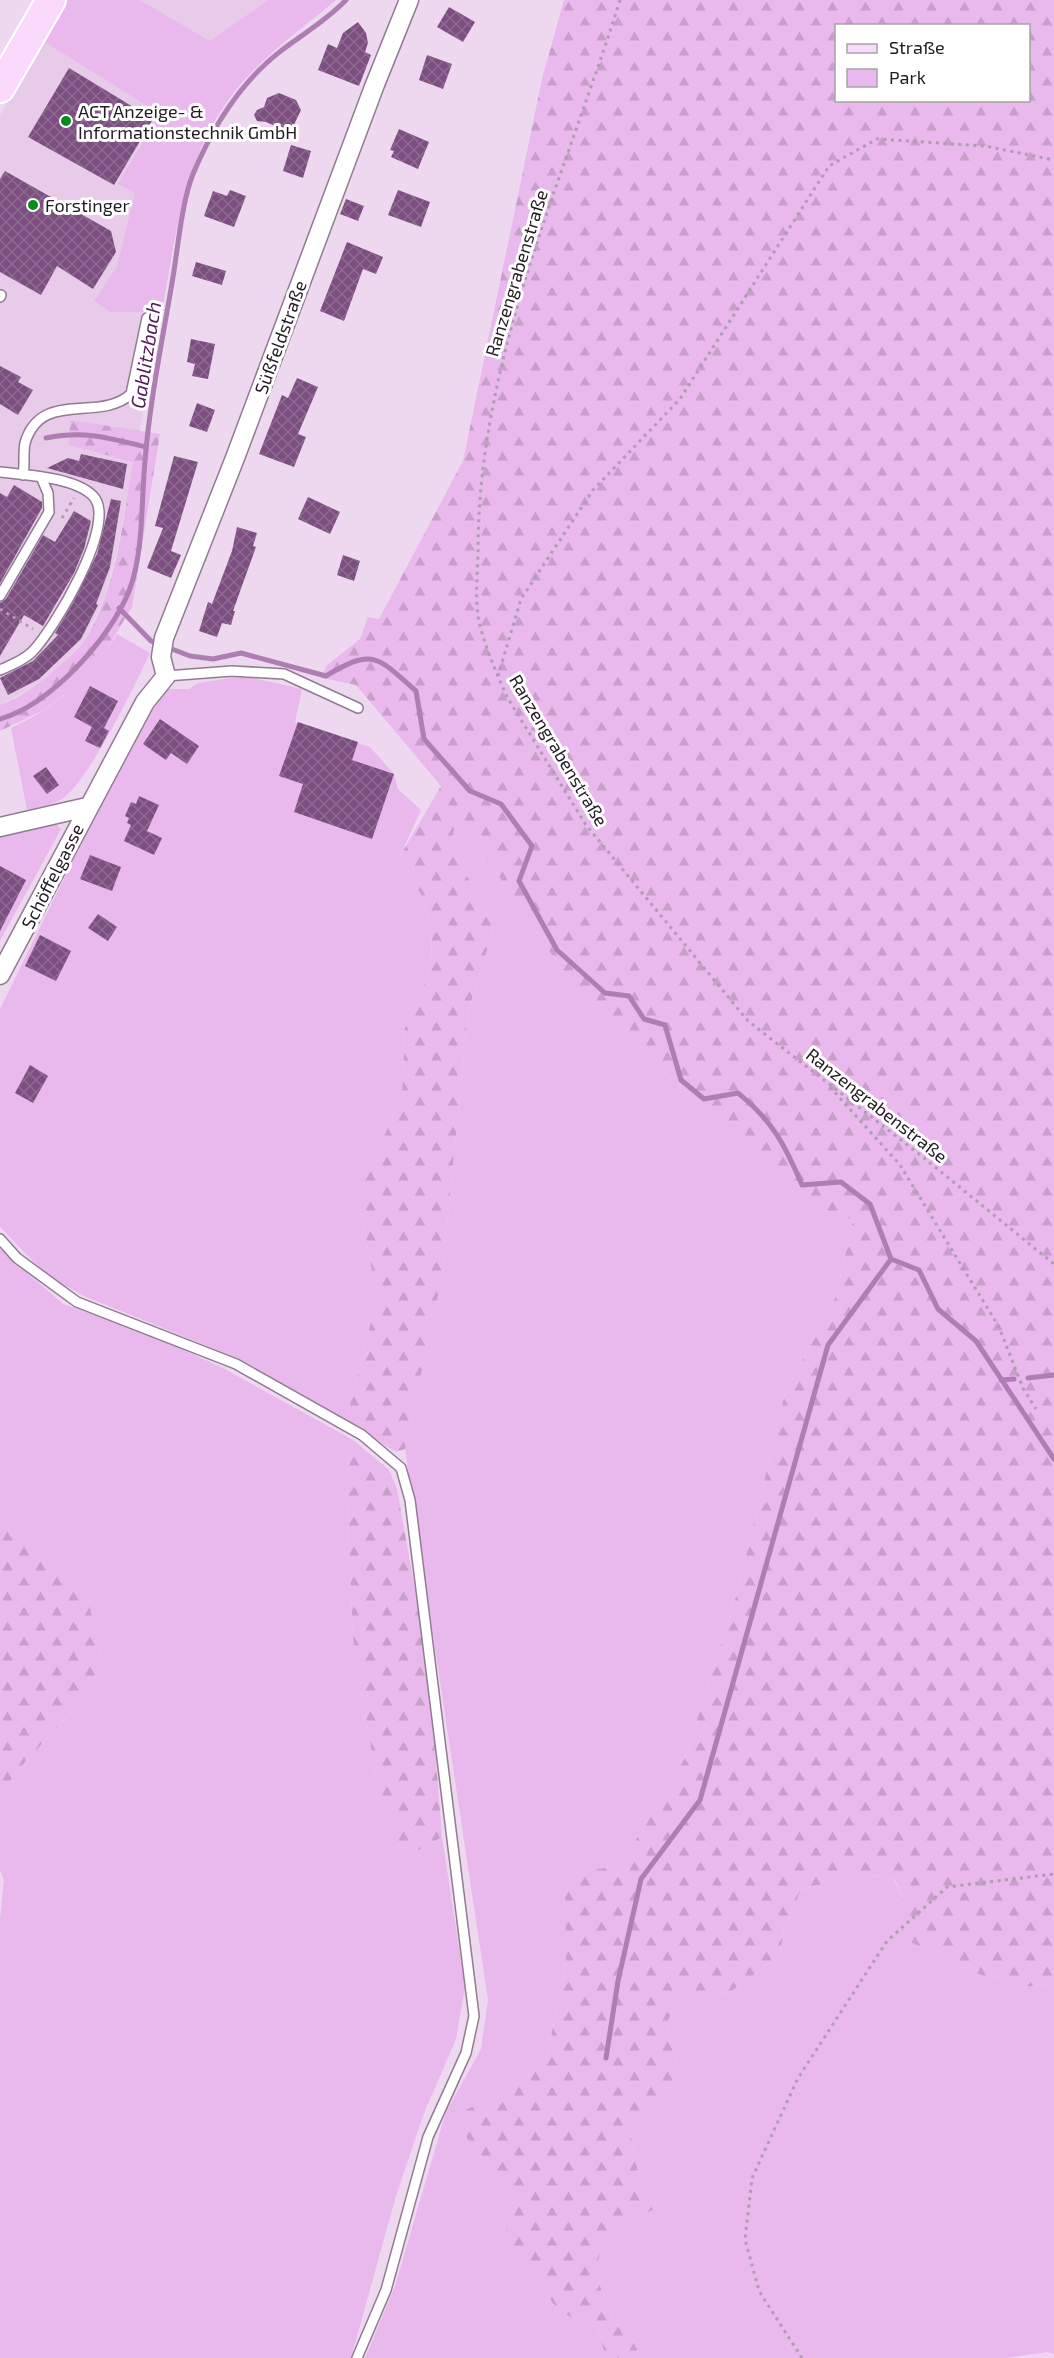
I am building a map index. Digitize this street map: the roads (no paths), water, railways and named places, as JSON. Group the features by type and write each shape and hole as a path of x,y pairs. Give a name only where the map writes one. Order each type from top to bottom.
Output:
{"main road":[{"path":"0,88 51,0"}],"street":[{"name":"Süßfeldstraße","path":"166,675 162,644 236,458 370,98 410,0"},
{"name":"Schöffelgasse","path":"0,975 38,908 87,807 145,702 166,675"},
{"path":"0,827 87,807"}],"lane":[{"path":"23,475 25,444 43,418 59,410 96,410 112,406 131,394 147,318"},
{"path":"0,472 41,477 80,488 94,497 98,503 95,534 87,560 69,599 45,636 22,660 0,670"},
{"path":"0,596 49,512 49,501 41,477"},
{"path":"166,675 232,671 284,674 357,708"},
{"path":"0,1239 17,1258 77,1302 236,1364 362,1435 401,1468 410,1500 474,2016 466,2053 428,2137 386,2290 357,2358"}],"waterway":[{"name":"Gablitzbach","path":"0,719 39,700 76,668 108,629 129,591 140,544 150,415 181,224 189,185 209,139 229,106 253,76 346,0"},
{"path":"46,438 85,435 146,447"},
{"path":"119,608 151,641 190,656 213,659 241,653 326,676 355,661 374,660 392,670 416,691 424,739 470,791 501,804 532,846 519,881 557,950 605,993 629,996 644,1019 665,1025 681,1080 704,1099 738,1093 750,1103 776,1134 802,1185 841,1182 870,1204 891,1259 919,1270 938,1309 976,1341 1054,1459"},
{"path":"606,2058 618,1981 641,1879 700,1800 828,1345 891,1259"},
{"path":"1028,1378 1054,1375"},
{"path":"1001,1380 1014,1379"}],"place":[{"name":"ACT Anzeige- & Informationstechnik GmbH","path":"66,121"},
{"name":"Forstinger","path":"33,205"}]}
